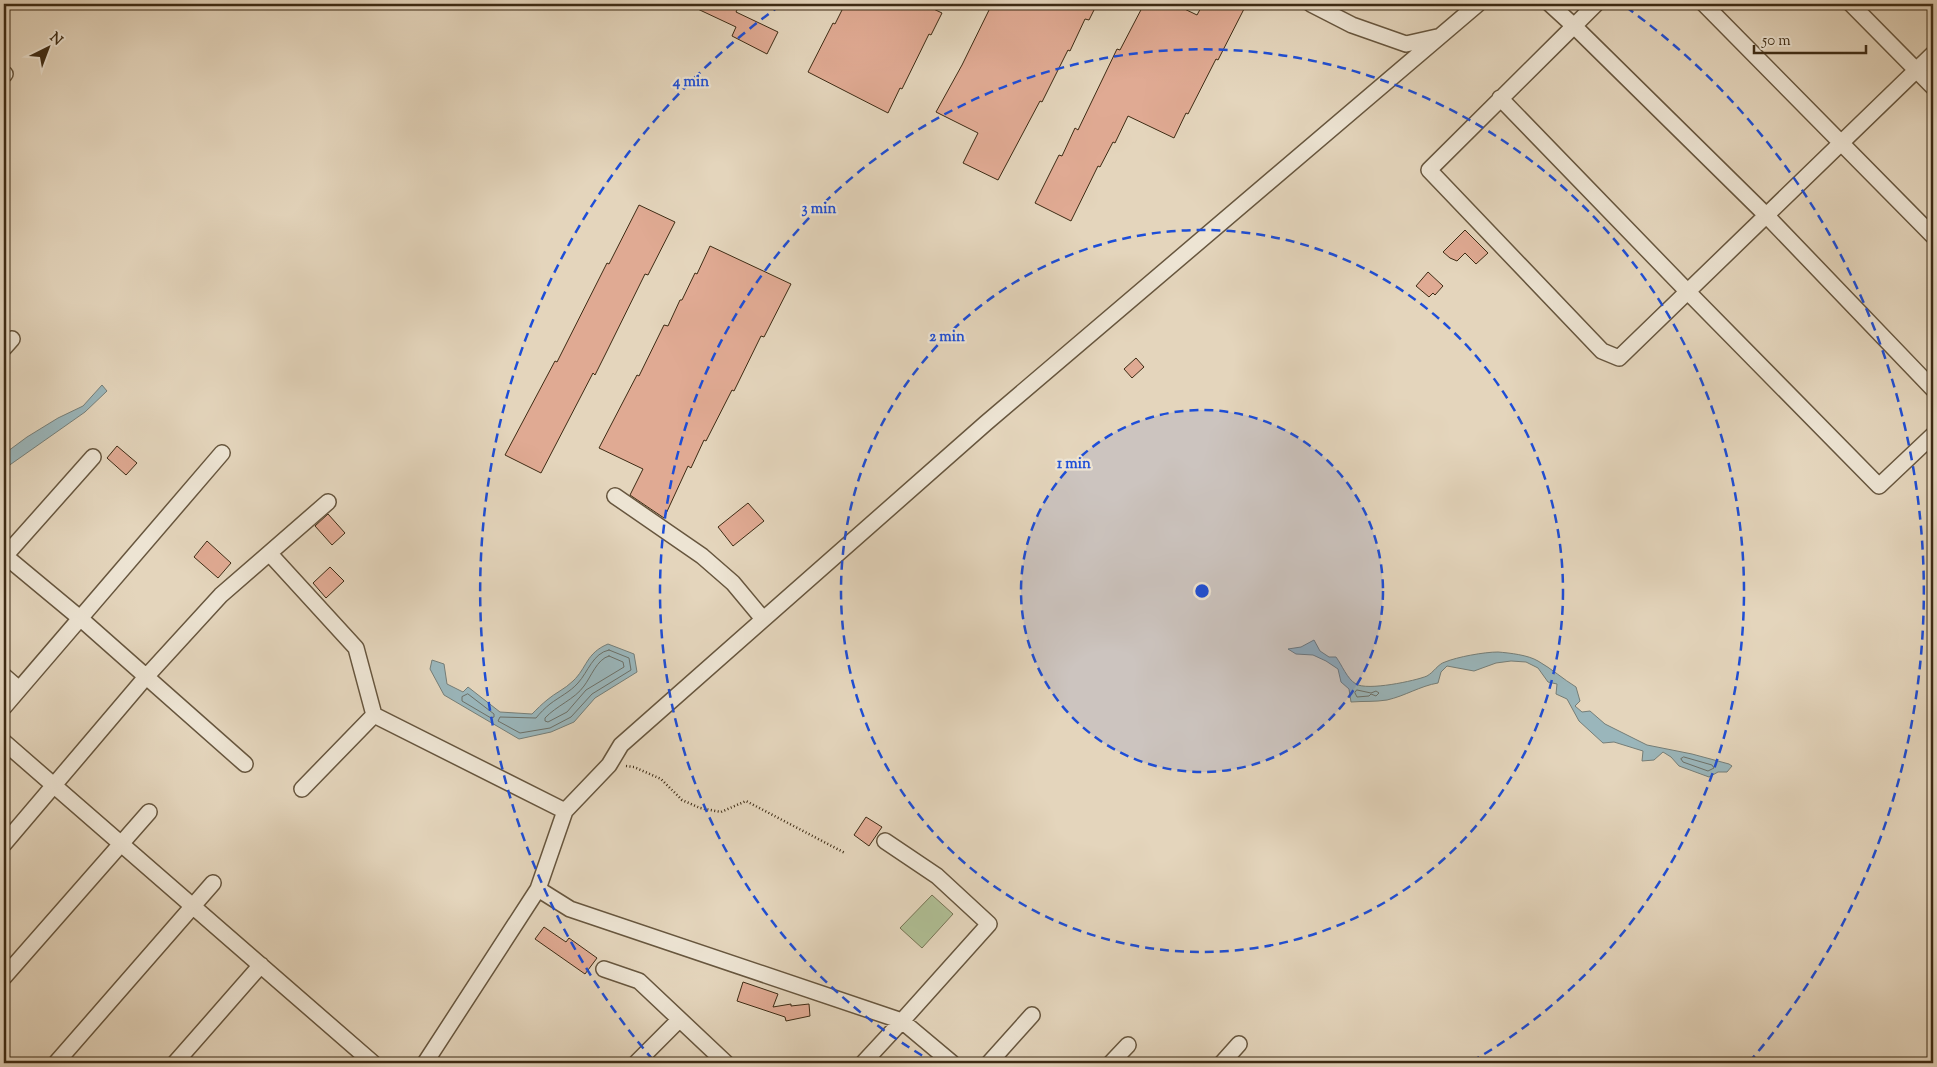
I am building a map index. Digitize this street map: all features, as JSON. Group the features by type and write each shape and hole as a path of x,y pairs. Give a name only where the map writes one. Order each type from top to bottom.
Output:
{"street":[{"path":"1311,4 1352,26 1406,44 1438,37"},
{"path":"425,1063 538,889 565,811 609,765 621,745 986,423 1478,4"},
{"path":"1550,4 1766,216 1933,389"},
{"path":"1596,4 1428,170 1602,351 1619,358 1933,54"},
{"path":"1704,4 1933,236"},
{"path":"1851,4 1933,87"},
{"path":"1500,98 1879,486 1933,436"},
{"path":"4,707 222,454"},
{"path":"93,457 4,555 81,619 145,678 245,764"},
{"path":"615,496 702,556 733,583 763,619"},
{"path":"4,844 145,678 221,595 328,502"},
{"path":"270,554 356,648 374,715 565,811"},
{"path":"4,676 19,689"},
{"path":"302,789 374,715"},
{"path":"4,742 373,1063"},
{"path":"4,977 149,812"},
{"path":"862,1063 989,924 937,876 885,841"},
{"path":"56,1063 213,883"},
{"path":"538,889 570,909 902,1021 952,1063"},
{"path":"175,1063 261,965"},
{"path":"604,968 639,981 726,1063"},
{"path":"989,1063 1032,1015"},
{"path":"636,1063 679,1020"},
{"path":"1222,1063 1239,1044"},
{"path":"1111,1063 1128,1045"}],"path":[{"path":"609,765 634,767 661,779 682,800 700,808 722,812 746,802 845,853"}],"green space":[{"path":"932,895 953,914 922,948 900,928"}],"water":[{"path":"102,385 107,391 85,412 4,469 4,454 58,418 83,406"},
{"path":"1314,640 1320,651 1329,657 1336,657 1350,679 1362,686 1402,683 1421,678 1427,676 1443,663 1471,655 1498,652 1529,657 1543,664 1576,687 1580,701 1575,706 1582,712 1590,711 1605,724 1647,745 1692,754 1732,766 1727,772 1718,772 1709,777 1679,766 1671,757 1663,752 1654,760 1642,761 1643,751 1614,742 1603,743 1579,721 1567,699 1556,694 1557,684 1548,682 1538,668 1526,662 1496,663 1474,671 1447,666 1441,672 1438,683 1387,700 1351,702 1349,689 1341,682 1338,669 1313,655 1296,654 1288,649 1301,647"},
{"path":"608,644 634,654 637,672 595,698 574,722 551,732 519,739 444,695 430,669 432,660 444,664 447,684 463,692 468,687 500,712 532,714 573,681 591,656"}],"building":[{"path":"687,4 740,4 736,12 778,32 767,54 732,36 736,27"},
{"path":"845,4 923,4 942,13 888,113 808,72"},
{"path":"992,4 1097,4 1089,20 1085,19 1070,51 1068,50 1042,102 1040,101 998,180 963,163 978,133 936,112"},
{"path":"1144,4 1174,4 1197,15 1203,4 1238,4 1245,7 1218,60 1216,59 1174,138 1128,116 1115,143 1113,142 1100,167 1098,166 1071,221 1035,203 1059,155 1062,156 1075,128 1078,130 1117,49 1120,50"},
{"path":"639,205 675,222 648,275 645,274 595,375 593,373 541,473 505,455 555,361 557,362 607,263 609,264"},
{"path":"1465,230 1488,253 1476,264 1465,253 1457,261 1443,252"},
{"path":"710,246 791,284 764,337 761,336 734,391 732,390 706,441 704,440 691,468 688,466 664,518 630,495 643,469 599,448 637,375 639,376 664,325 668,326 695,273 697,274"},
{"path":"1428,272 1443,286 1435,295 1433,293 1429,297 1416,286"},
{"path":"1136,358 1144,367 1132,378 1124,369"},
{"path":"117,446 137,463 126,475 107,458"},
{"path":"748,503 764,521 733,546 718,527"},
{"path":"328,514 345,533 332,545 315,526"},
{"path":"207,541 231,563 218,578 194,557"},
{"path":"330,567 344,581 326,598 313,583"},
{"path":"866,817 882,827 869,846 854,835"},
{"path":"544,927 566,942 569,938 597,958 585,974 535,939"},
{"path":"743,982 778,994 773,1007 809,1004 810,1016 786,1021 785,1017 737,1001"}]}
